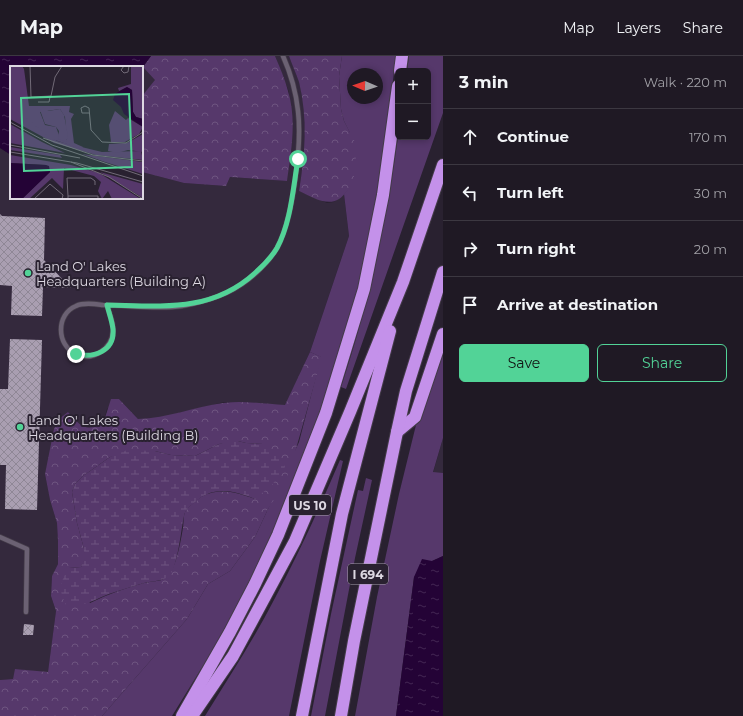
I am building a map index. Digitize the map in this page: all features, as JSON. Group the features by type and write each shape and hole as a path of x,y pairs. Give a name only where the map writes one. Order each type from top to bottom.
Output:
{"highway":[{"path":"400,68 402,56"},
{"path":"182,716 230,632 255,584 278,535 326,413 364,289 383,195 396,104"},
{"name":"I 694","path":"302,716 342,514 402,282 443,165"},
{"name":"I 694","path":"341,716 354,641 406,391 443,272"},
{"name":"US 10","path":"192,716 232,656 295,541 350,412 402,282"},
{"path":"397,432 415,417 443,334"}],"lane":[{"path":"107,305 113,331 111,341 106,350 86,356 76,354 66,347 62,338 60,327 65,314 77,305 107,305 180,306 212,298 232,291 248,280 265,264 277,248 284,231 290,208 298,159 299,137 299,113 295,88 283,56"},
{"path":"0,537 27,549 26,612"}],"shaded area":[{"path":"275,56 289,56 299,81 304,105 305,133 303,165 299,191 327,203 334,202 344,194 349,236 310,352 285,406 247,402 224,402 155,419 138,419 119,399 107,409 103,424 92,428 79,425 68,412 50,454 45,474 50,500 57,523 58,542 58,564 52,576 51,596 56,611 48,673 16,669 13,679 0,680 0,148 10,154 10,199 143,199 143,172 184,183 226,186 230,177 287,181 289,92"},
{"path":"143,67 156,80 143,95"},
{"path":"443,438 443,473 433,473"}],"green space":[{"path":"151,56 275,56 291,102 293,125 287,181 230,177 226,186 184,183 143,172 143,95 155,80 143,67"},
{"path":"289,56 342,56 339,76 341,109 344,121 357,146 353,186 339,199 334,201 329,202 319,200 299,191 305,136 304,109 299,82"},
{"path":"342,56 396,56 381,178 362,275 335,368 302,467 254,576 204,671 201,669 172,716 102,716 187,619 208,584 230,571 255,537 299,442 321,357 310,352 349,236 344,194 348,189 350,133 344,121 341,109 339,76"},
{"path":"409,56 443,56 443,113 346,389 341,387 368,295 388,201 398,140 431,140 431,68 407,68"},
{"path":"443,345 443,438 433,472 443,473 443,556 432,561 414,577 396,716 355,716 377,597 399,494 416,425"},
{"path":"310,352 322,357 292,463 285,482 268,509 255,537 230,571 208,584 187,619 102,716 0,716 0,680 13,679 15,669 48,672 56,611 51,596 52,576 58,564 58,542 57,523 50,500 45,474 54,429 59,419 68,412 83,426 91,427 103,424 111,399 119,399 138,419 160,417 231,402 285,405","holes":["238,441 263,444 255,499 240,494 218,492 211,493 197,500 185,512 175,563 169,575 161,580 130,587 90,603 69,568 81,567 86,557 77,523 72,492 75,484 83,476 110,457 155,451 171,455 195,456 219,444"]},
{"path":"230,441 263,444 279,454 285,467 272,485 255,499 238,493 222,491 215,492 200,498 186,510 175,563 173,570 168,577 162,580 127,588 84,604 66,605 63,600 61,590 62,582 69,568 81,567 85,557 72,492 75,484 83,476 110,457 127,450 155,451 171,455 195,456 219,444"},
{"path":"340,460 343,461 320,561 289,716 205,716 250,643 275,598 309,530"},
{"path":"366,478 372,480 355,558 325,716 311,716 358,490 363,491"}],"water":[{"path":"0,56 151,56 143,67 10,66 10,154 0,148"},
{"path":"443,556 443,716 396,716 414,577 422,559 432,561"}],"building":[{"name":"Land O' Lakes Headquarters (Building A)","path":"0,214 2,216 45,218 44,260 71,288 43,287 42,316 11,315 12,286 0,285"},
{"name":"Land O' Lakes Headquarters (Building B)","path":"10,339 42,340 37,510 5,509 6,465 0,465 0,389 8,389"},
{"path":"24,624 34,625 33,635 23,635"}],"place":[{"name":"Land O' Lakes Headquarters (Building A)","path":"28,273"},
{"name":"Land O' Lakes Headquarters (Building B)","path":"20,427"}],"route":[{"path":"76,354 86,356 106,350 111,341 113,331 107,305 165,307 180,306 196,303 232,291 248,280 265,264 277,248 284,231 290,208 298,159"}]}
